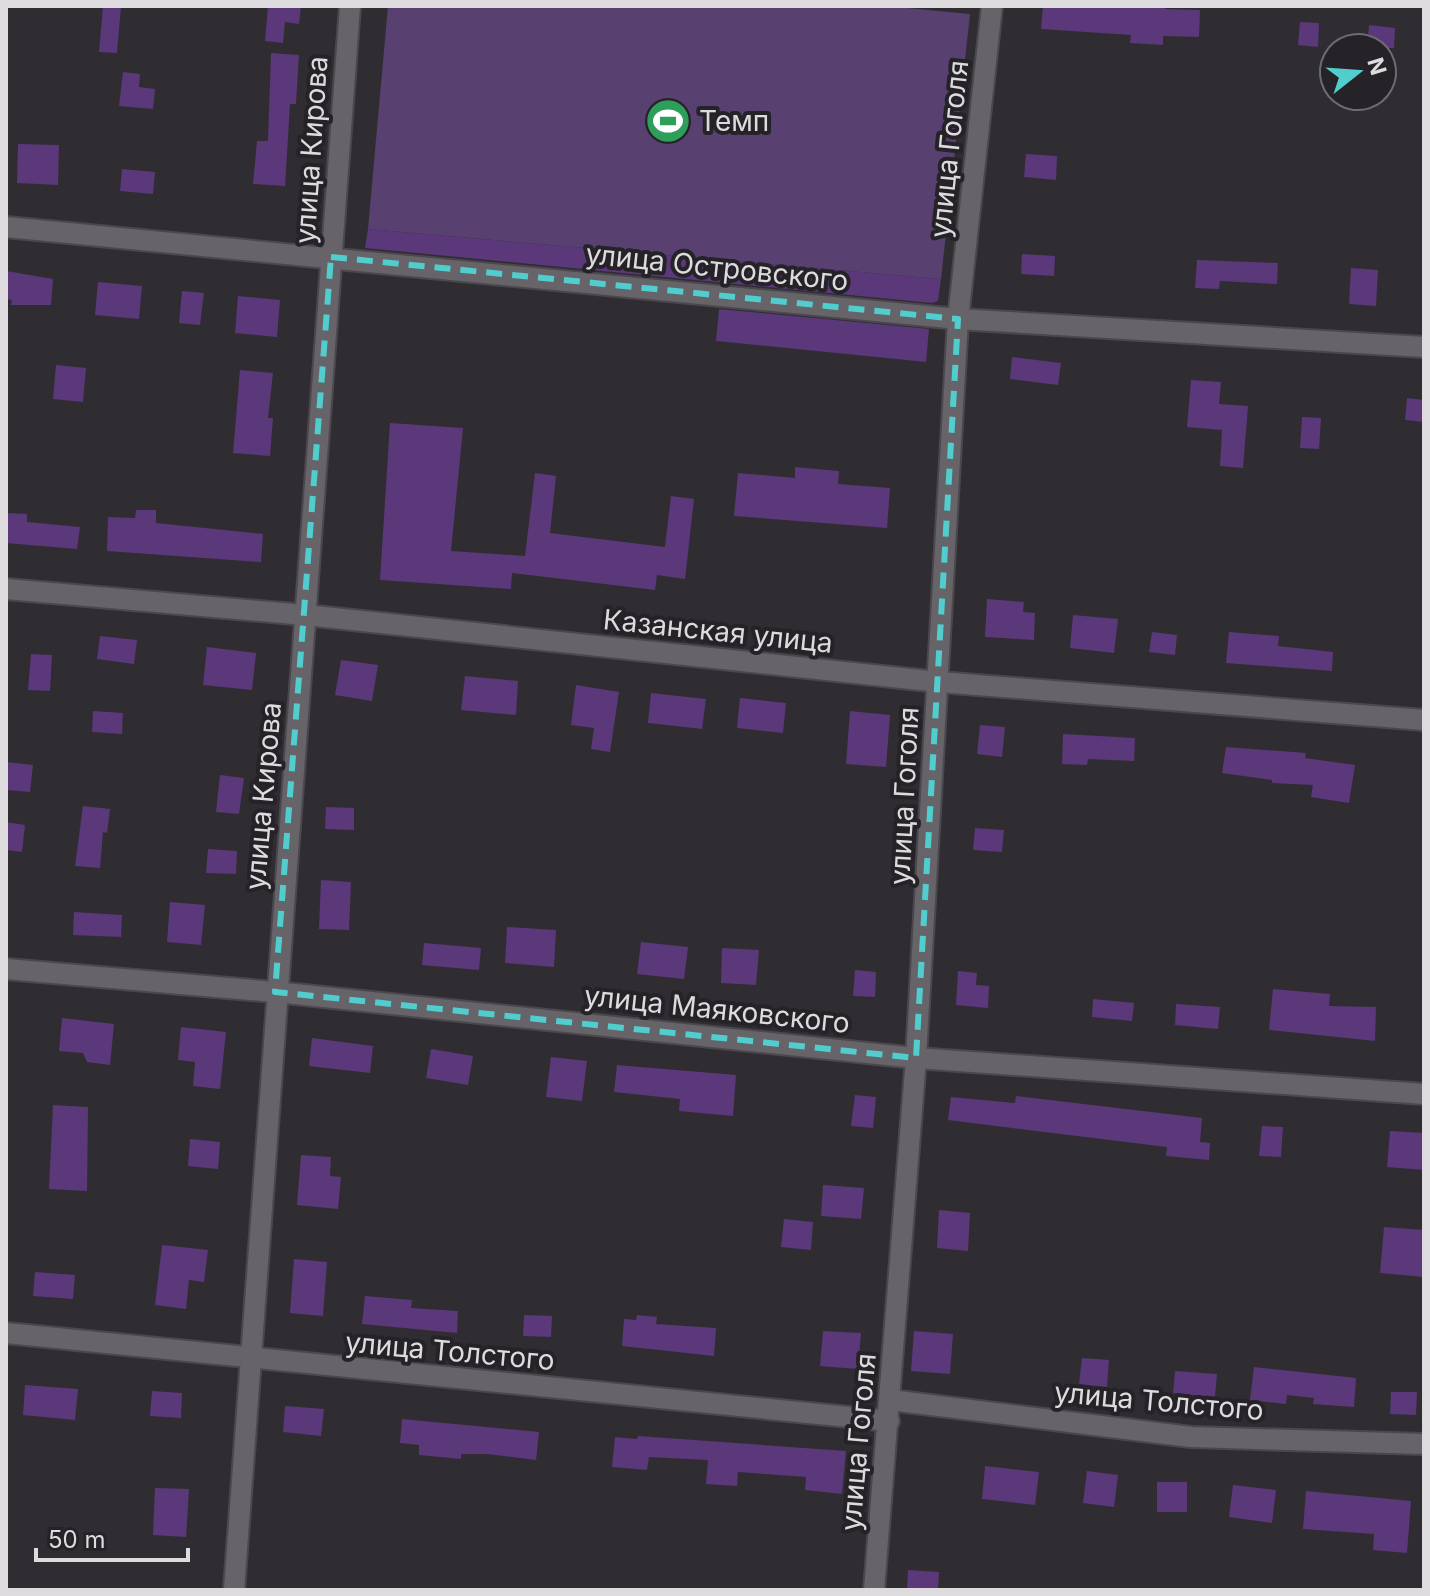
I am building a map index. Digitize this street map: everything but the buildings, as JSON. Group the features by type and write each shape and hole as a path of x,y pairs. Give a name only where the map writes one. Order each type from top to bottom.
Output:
{"street":[{"name":"улица Кирова","path":"234,1590 275,992 350,6"},
{"name":"улица Гоголя","path":"874,1590 916,1058 958,319 992,6"},
{"name":"улица Островского","path":"6,227 958,319 1424,347"},
{"name":"Казанская улица","path":"6,589 305,615 939,682 1424,720"},
{"name":"улица Маяковского","path":"6,969 275,992 916,1058 1424,1094"},
{"name":"улица Толстого","path":"6,1333 249,1360 889,1421"},
{"name":"улица Толстого","path":"890,1400 1191,1437 1424,1444"}],"highlighted area":[{"path":"331,257 958,319 916,1058 275,992"}],"shaded area":[{"name":"Темп","path":"388,6 886,6 970,14 941,279 368,229"}],"place":[{"name":"Темп","path":"668,121"}]}
